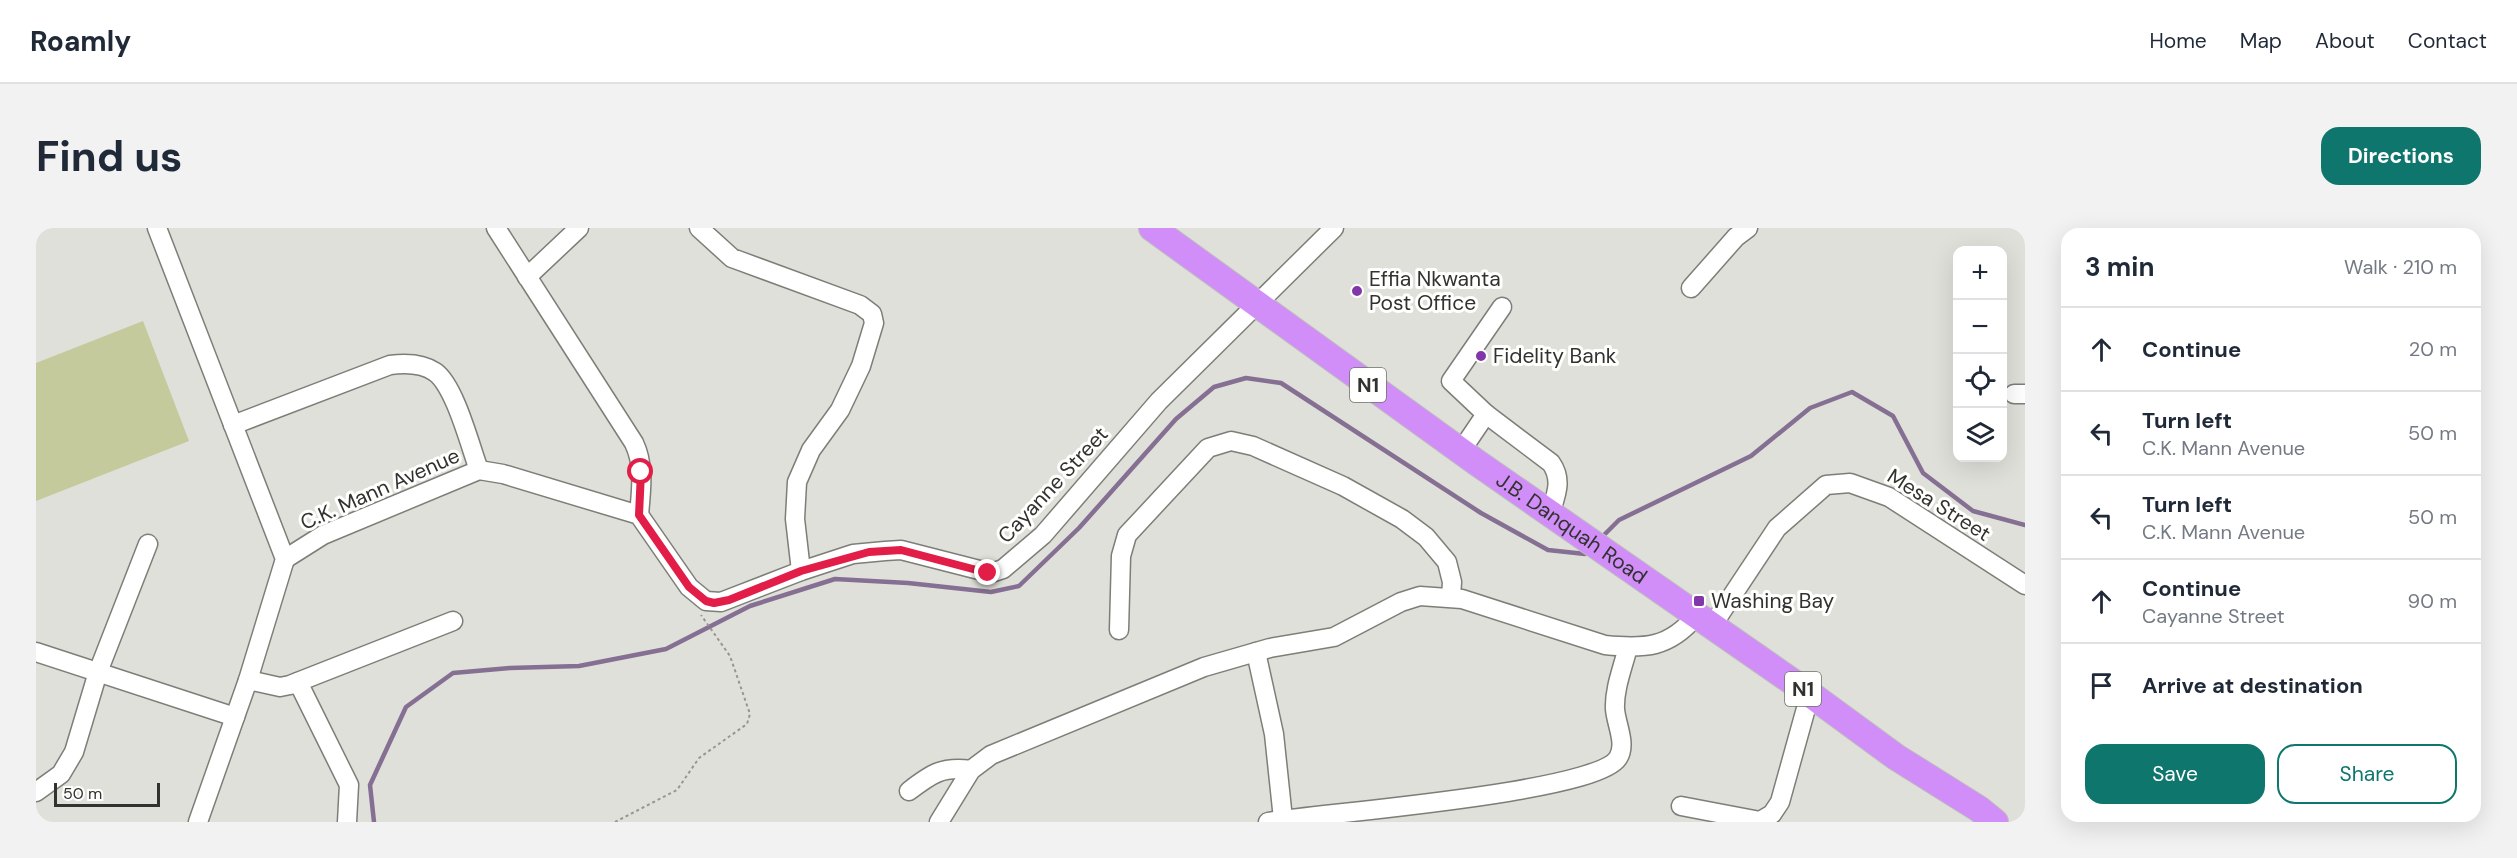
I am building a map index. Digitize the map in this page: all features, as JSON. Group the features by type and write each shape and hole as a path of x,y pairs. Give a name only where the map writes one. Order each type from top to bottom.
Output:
{"highway":[{"name":"J.B. Danquah Road","path":"1152,228 1254,304 1550,514 1810,694 1896,757 1979,809 1995,822"}],"street":[{"path":"157,228 285,559 248,680 198,822"},
{"path":"527,277 579,228"},
{"path":"504,231 527,277 639,453 641,472 639,515 689,587 706,601 714,603 729,600 801,571 795,519 797,482 811,450 853,387 870,341 874,318 870,311 860,305 732,258 699,228"},
{"name":"Cayanne Street","path":"801,571 853,554 901,550 991,573 1003,569 1042,536 1159,401 1254,304 1334,228"},
{"path":"1692,288 1736,237 1748,228"},
{"path":"1502,307 1451,381 1486,414 1551,463 1557,471 1559,483 1550,514"},
{"path":"233,425 390,365 418,365 436,373 449,391 479,470"},
{"path":"1461,451 1486,414"},
{"path":"1119,630 1121,556 1127,535 1208,448 1231,441 1253,446 1344,486 1402,519 1426,537 1447,562 1452,582 1451,597"},
{"name":"C.K. Mann Avenue","path":"285,559 323,535 479,470 503,474 639,515"},
{"name":"Mesa Street","path":"970,770 991,755 1193,671 1256,652 1334,637 1401,602 1420,596 1451,597 1605,645 1628,647 1669,640 1704,621 1777,528 1826,485 1850,483 1889,497 2025,585"},
{"path":"36,792 55,779 68,763 98,672 148,544"},
{"path":"248,680 280,687 298,682 453,621"},
{"path":"1256,652 1274,734 1276,821 1433,802 1544,785 1603,771 1616,761 1621,750 1615,709 1628,647"},
{"path":"36,652 235,717"},
{"path":"298,682 349,784 346,822"},
{"path":"1681,806 1760,821 1772,814 1780,802 1810,694"},
{"path":"909,791 940,770 953,767 970,770 939,822"}],"path":[{"path":"615,822 677,790 699,758 747,724 750,714 730,656 701,615"}],"green space":[{"path":"143,321 189,441 36,501 36,363"}],"waterway":[{"path":"374,822 370,785 406,707 453,673 510,668 579,666 666,649 750,606 835,579 908,583 991,592 1019,586 1079,528 1176,419 1214,387 1246,378 1281,383 1481,513 1548,550 1585,554 1589,551"},
{"path":"1601,538 1619,520 1751,456 1810,408 1852,392 1893,416 1923,473 1973,511 2025,525"}],"place":[{"name":"Effia Nkwanta Post Office","path":"1357,291"},
{"name":"Fidelity Bank","path":"1481,356"},
{"name":"Washing Bay","path":"1699,601"}],"route":[{"path":"641,472 639,515 689,587 706,601 714,603 729,600 801,571 853,554 885,550 901,550 988,573"}]}
